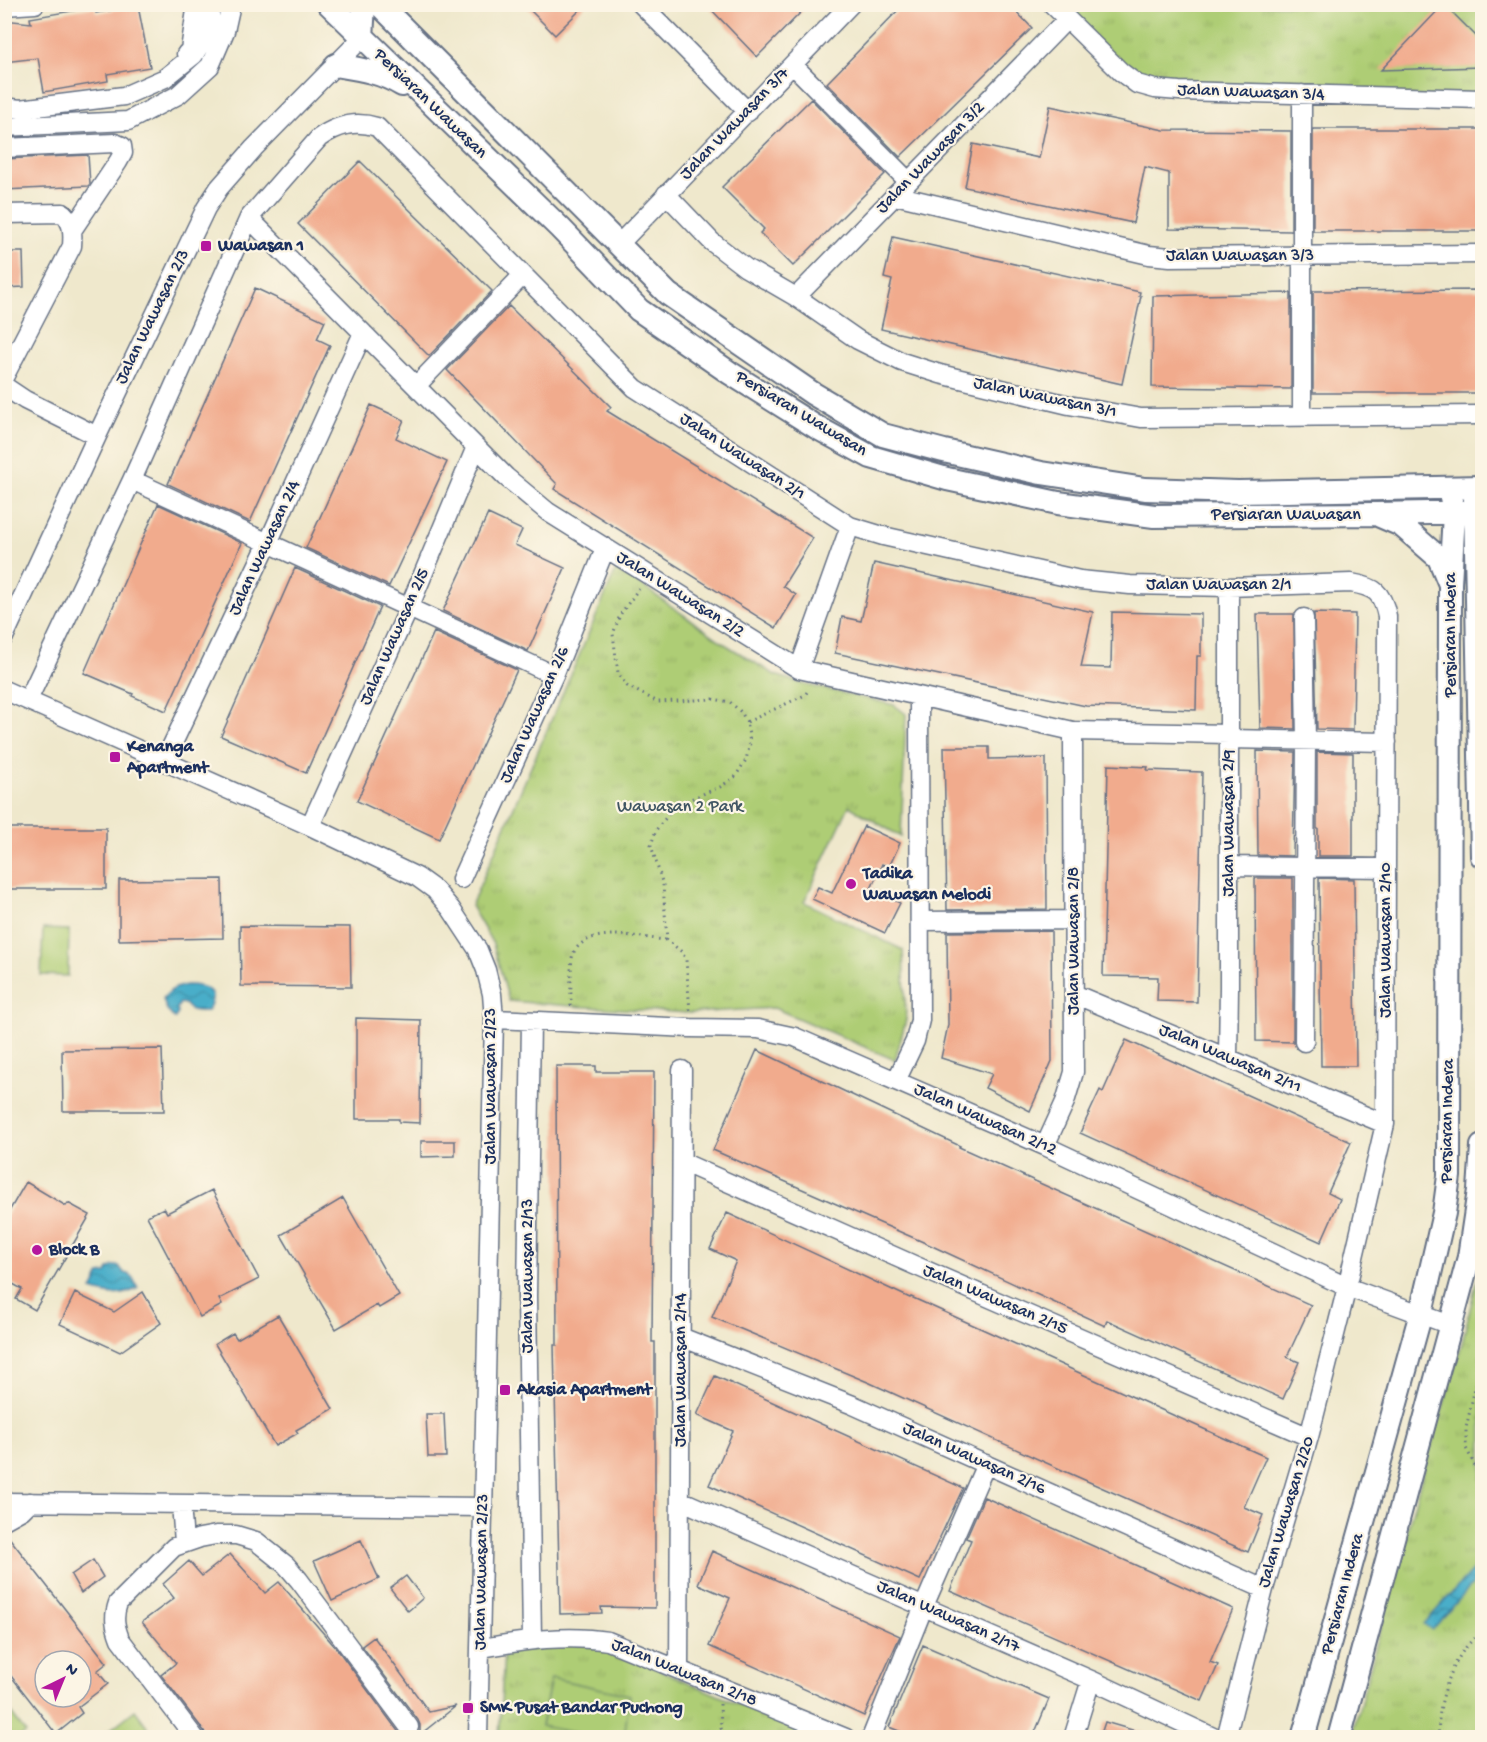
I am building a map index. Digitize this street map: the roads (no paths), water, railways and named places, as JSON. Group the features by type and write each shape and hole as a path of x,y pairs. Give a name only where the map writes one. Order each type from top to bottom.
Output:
{"main road":[{"name":"Persiaran Wawasan","path":"329,4 560,228 639,310 730,373 816,427 872,457 947,479 1058,503 1154,516 1480,512"},
{"path":"364,4 362,38 414,39"},
{"name":"Persiaran Wawasan","path":"379,4 668,294 812,393 884,435 1041,473 1145,489 1238,492 1479,487"},
{"path":"336,65 373,71 391,78 424,98"},
{"path":"560,228 598,248 612,249 619,244 622,274 639,310"},
{"name":"Persiaran Indera","path":"1304,1737 1421,1313 1444,1213 1449,1176 1450,584 1454,513 1450,487"},
{"name":"Persiaran Indera","path":"1479,487 1482,856"},
{"path":"1376,514 1401,525 1439,558 1450,584"},
{"name":"Persiaran Indera","path":"1339,1737 1469,1257 1479,1190 1482,1146"}],"street":[{"path":"4,6 35,4"},
{"path":"165,78 190,50 196,10 194,4"},
{"path":"4,107 21,109 124,96 165,78 195,55 210,28 210,4"},
{"path":"4,127 128,121 178,95 210,66 225,31 231,4"},
{"path":"641,4 748,112"},
{"name":"Jalan Wawasan 3/7","path":"619,244 851,4"},
{"name":"Jalan Wawasan 3/4","path":"1052,4 1121,72 1137,84 1155,89 1482,99"},
{"name":"Jalan Wawasan 3/2","path":"796,297 1067,19"},
{"name":"Jalan Wawasan 2/3","path":"4,637 206,208 219,188 254,148 362,38"},
{"path":"793,65 908,181"},
{"path":"1302,94 1302,416"},
{"name":"Jalan Wawasan 2/1","path":"249,218 319,138 331,130 352,123 365,123 377,127 635,388 850,526 883,536 1080,580 1130,585 1229,587 1351,583 1366,586 1376,592"},
{"path":"4,148 115,143 122,146 123,153 118,162 73,229"},
{"name":"Jalan Wawasan 3/1","path":"666,194 712,242 746,268 796,297 858,340 902,362 940,374 1069,405 1141,418 1482,415"},
{"name":"Jalan Wawasan 3/3","path":"896,195 1149,255 1181,257 1482,254"},
{"path":"4,214 63,213 73,229 72,246 4,377"},
{"path":"28,700 132,480 249,218"},
{"name":"Jalan Wawasan 2/2","path":"249,218 506,477 548,512 799,669 1073,730 1306,741 1387,742"},
{"path":"416,386 523,275"},
{"name":"Jalan Wawasan 2/4","path":"164,762 268,543 363,333"},
{"path":"4,386 25,400 97,436"},
{"name":"Jalan Wawasan 2/5","path":"310,826 409,608 476,447"},
{"path":"132,480 554,675"},
{"path":"799,669 850,526"},
{"name":"Jalan Wawasan 2/6","path":"461,879 554,675 605,549"},
{"name":"Jalan Wawasan 2/9","path":"1228,1058 1229,587"},
{"name":"Jalan Wawasan 2/10","path":"1347,1287 1385,1124 1387,616 1384,602 1376,592"},
{"path":"1304,618 1306,741 1304,1042"},
{"name":"Jalan Wawasan 2/23","path":"4,690 310,826 417,877 435,890 452,909 478,950 492,994 494,1019 478,1737"},
{"path":"896,1081 915,1041 920,1020 919,697"},
{"name":"Jalan Wawasan 2/8","path":"1045,1146 1065,1101 1074,1072 1073,730"},
{"path":"1229,866 1386,868"},
{"path":"921,921 1074,920"},
{"name":"Jalan Wawasan 2/11","path":"1074,994 1385,1124"},
{"name":"Jalan Wawasan 2/12","path":"494,1019 758,1029 795,1037 1045,1146 1347,1287 1450,1325"},
{"name":"Jalan Wawasan 2/13","path":"531,1021 527,1296 532,1640"},
{"name":"Jalan Wawasan 2/14","path":"679,1670 682,1070"},
{"name":"Jalan Wawasan 2/15","path":"682,1162 1309,1437"},
{"name":"Jalan Wawasan 2/20","path":"1226,1737 1264,1589 1309,1437 1347,1287"},
{"name":"Jalan Wawasan 2/16","path":"681,1336 853,1405 1264,1589"},
{"path":"872,1737 924,1606 986,1464"},
{"name":"Jalan Wawasan 2/17","path":"680,1500 924,1606 1215,1737"},
{"path":"4,1502 484,1508"},
{"path":"4,1520 22,1510 30,1502"},
{"path":"181,1504 184,1542"},
{"path":"195,1737 120,1639 115,1627 114,1614 118,1603 174,1547 184,1542 216,1535 236,1535 256,1541 286,1565 409,1727"},
{"name":"Jalan Wawasan 2/18","path":"481,1648 563,1637 608,1641 846,1737"},
{"path":"1073,1737 1091,1680"}],"water":[{"path":"186,985 200,986 209,990 211,1004 207,1011 201,1011 192,1010 180,1003 175,1018 167,1010 163,999 173,989"},
{"path":"113,1266 118,1266 124,1273 131,1276 138,1288 115,1295 92,1290 100,1274 107,1273"},
{"path":"1482,1560 1482,1574 1432,1630 1424,1624"}],"place":[{"name":"Wawasan 1","path":"206,246"},
{"name":"Kenanga Apartment","path":"115,757"},
{"name":"Tadika Wawasan Melodi","path":"851,884"},
{"name":"Block B","path":"37,1250"},
{"name":"Akasia Apartment","path":"505,1390"},
{"name":"SMK Pusat Bandar Puchong","path":"468,1708"}],"park label":[{"name":"Wawasan 2 Park","path":"680,807"}]}
